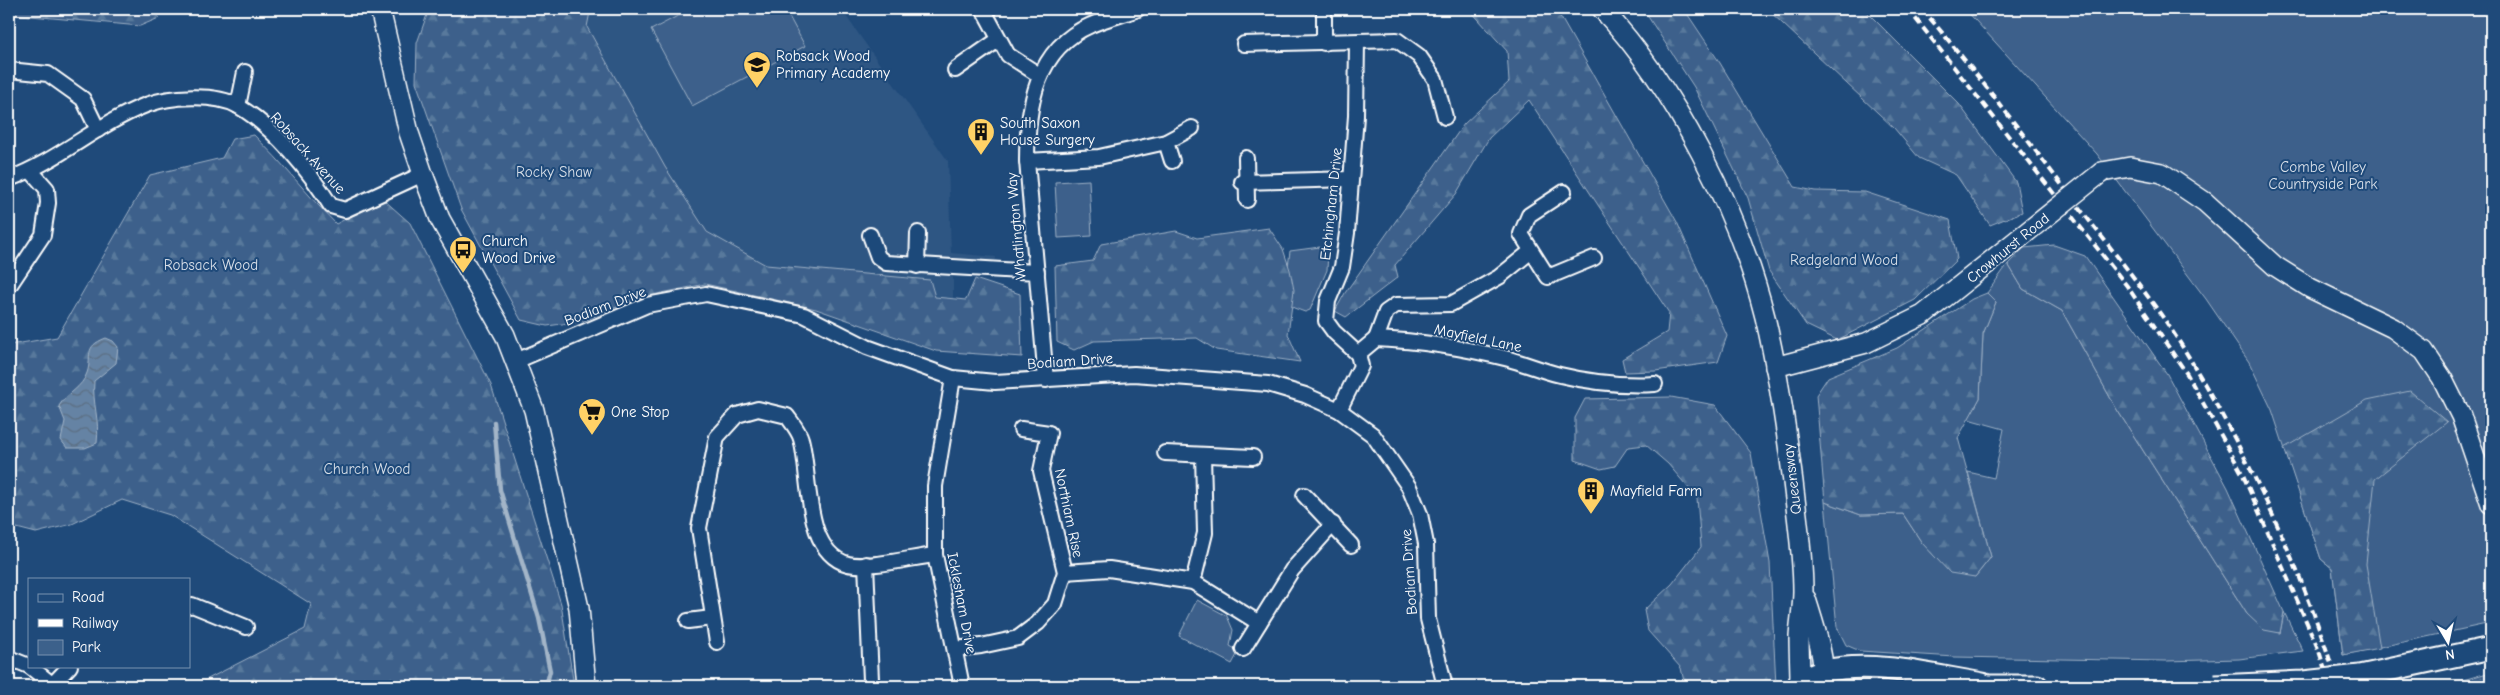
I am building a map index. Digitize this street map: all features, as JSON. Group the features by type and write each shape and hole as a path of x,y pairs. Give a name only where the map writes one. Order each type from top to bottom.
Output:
{"main road":[{"path":"2215,686 2303,682 2360,676 2491,648"},
{"path":"1812,682 1873,667 1973,685 2037,686"}],"street":[{"path":"380,9 409,133 440,219 491,308 516,361 534,410 579,608 586,686"},
{"path":"983,9 998,40 1008,55 1039,75"},
{"name":"Whatlington Way","path":"1046,380 1027,161 1027,131 1031,102 1039,75 1050,57 1066,40 1090,25 1138,9"},
{"path":"1324,9 1324,43"},
{"path":"1602,9 1648,67 1684,123 1710,173 1754,281 1775,367"},
{"path":"955,70 998,40"},
{"path":"1244,44 1397,40 1419,56 1435,79 1445,117"},
{"name":"Etchingham Drive","path":"1357,42 1356,116 1347,233 1342,266 1328,301 1326,321 1334,332 1358,354"},
{"path":"9,70 48,74 83,99 98,130"},
{"path":"238,106 245,72"},
{"name":"Robsack Avenue","path":"9,179 31,171 98,130 147,105 196,95 238,106 273,134 317,183 331,206 346,210 423,174"},
{"path":"1027,161 1099,157 1166,142 1192,128"},
{"path":"1166,142 1172,161"},
{"path":"1246,158 1244,182 1247,200"},
{"name":"Crowhurst Road","path":"1775,367 1866,342 1923,315 2102,172 2130,167 2162,173 2205,202 2276,266 2310,288 2393,328 2424,351 2442,378 2461,416 2491,504"},
{"path":"9,286 43,235 48,203 47,189 31,171"},
{"path":"1244,182 1350,179"},
{"path":"1564,192 1529,215 1521,234 1530,252 1548,277 1594,258"},
{"path":"917,266 918,233"},
{"path":"870,235 878,257 886,263 1037,272"},
{"path":"1339,410 1361,366 1358,354 1376,339 1386,312 1396,305 1451,304 1499,277 1530,252"},
{"name":"Bodiam Drive","path":"516,361 647,305 706,294 804,315 867,347 953,378 995,382 1134,374 1268,384 1304,394 1339,410 1373,435 1409,487 1420,514 1426,544 1428,619 1445,686"},
{"name":"Mayfield Lane","path":"1376,339 1405,340 1452,346 1511,360 1560,375 1622,386 1656,384"},
{"name":"Queensway","path":"1775,367 1788,444 1803,591 1799,637 1812,682"},
{"name":"Icklesham Drive","path":"953,378 935,486 936,555 962,686"},
{"path":"717,642 700,528 706,487 717,437 737,415 758,410 787,416 801,437 817,534 831,556 849,564 866,564 936,555"},
{"name":"Northiam Rise","path":"954,649 981,646 1018,638 1038,623 1055,604 1065,572 1042,471 1051,427 1021,429"},
{"path":"1165,453 1253,457"},
{"path":"1193,582 1205,533 1203,455"},
{"path":"1304,495 1333,524 1351,546"},
{"path":"1243,649 1292,570 1333,524"},
{"path":"866,564 871,680"},
{"path":"1065,572 1108,569 1193,582 1259,623"},
{"name":"Queensway","path":"1803,591 1819,640 1812,682"},
{"path":"190,606 246,627"},
{"path":"688,621 712,618"},
{"path":"9,658 28,666"},
{"path":"31,668 52,686 68,668"}],"shaded area":[{"name":"Robsack Wood Primary Academy","path":"586,9 841,9 948,161 951,253 996,257 994,278 953,277 953,299 878,292 745,264 651,182 572,18"}],"green space":[{"path":"9,9 126,9 158,14 159,18 140,26 9,14"},
{"name":"Rocky Shaw","path":"429,9 595,9 590,12 587,27 665,167 707,232 766,265 930,280 935,297 966,300 975,279 1020,294 1022,357 936,351 816,309 705,284 638,298 584,321 547,326 521,320 461,209 416,82 417,43"},
{"path":"691,9 785,9 805,46 692,106 651,30"},
{"path":"1469,9 1556,9 1677,222 1727,336 1718,362 1655,371 1625,372 1622,359 1667,332 1669,313 1529,100 1489,138 1456,194 1395,265 1398,277 1346,317 1335,311 1345,293 1464,124 1509,82 1507,51"},
{"name":"Redgeland Wood","path":"1643,9 1684,9 1720,63 1795,187 1815,191 1865,192 1950,220 1957,259 1915,300 1837,340 1806,325 1769,271 1748,198 1694,87"},
{"path":"1767,9 1864,9 1959,104 2016,182 2022,212 1990,225 1956,175 1919,158 1894,128"},
{"name":"Combe Valley Countryside Park","path":"1965,9 2491,9 2491,623 2343,655 2332,568 2321,559 2272,410 2249,362 2206,299 2097,154"},
{"name":"Church Wood","path":"254,135 336,224 383,199 410,223 491,385 561,604 574,686 194,686 305,629 311,604 170,515 122,500 72,524 36,533 9,526 9,345 57,337 150,175 222,158 232,139"},
{"path":"1089,180 1092,236 1058,238 1055,182"},
{"path":"1269,228 1283,249 1290,270 1294,290 1288,334 1300,362 1216,350 1197,338 1094,341 1074,350 1057,342 1055,266 1093,261 1101,244 1176,231 1197,238"},
{"path":"2054,245 2085,256 2167,374 2228,488 2284,612 2280,633 2264,630 2247,614 2116,408 2062,311 2023,289 2008,264 2024,248"},
{"path":"1320,247 1321,253 1328,252 1327,270 1310,310 1305,312 1294,308 1284,300 1290,251"},
{"path":"2008,264 2023,289 2062,311 2116,408 2247,614 2280,633 2284,612 2303,651 2239,659 2166,661 1955,657 1860,651 1846,645 1837,627 1825,502 1861,515 1903,514 1922,543 1975,577 1991,557 1968,472 1994,478 2004,429 1968,419 1980,398 1983,334 1996,302 1987,293"},
{"path":"1987,293 1996,302 1983,334 1980,398 1958,438 1991,557 1975,577 1950,573 1922,543 1903,514 1861,515 1825,502 1816,395 1828,377 1897,348 1972,299"},
{"path":"2410,391 2447,422 2375,479 2366,564 2380,648 2343,655 2332,568 2321,559 2284,448 2367,400"},
{"path":"1671,397 1715,405 1751,453 1770,563 1776,686 1685,686 1681,668 1648,631 1644,610 1672,584 1701,547 1697,498 1668,464 1646,445 1628,447 1615,466 1601,469 1575,460 1575,418 1585,399"},
{"path":"1197,600 1227,616 1233,630 1230,646 1239,651 1232,664 1179,636"},
{"path":"2491,672 2491,686 2442,686"}],"water":[{"path":"106,338 113,341 118,347 116,363 94,381 98,426 97,443 85,448 67,448 61,440 65,421 59,406 85,378 89,367 91,349 99,341"}],"waterway":[{"path":"494,422 500,490 539,618 550,671 546,686"}],"railway":[{"path":"1908,9 2127,286 2187,374 2243,475 2319,651 2330,686"},
{"path":"1922,9 1984,85 2129,271 2185,351 2239,447 2277,524 2310,604 2338,686"}],"place":[{"name":"Robsack Wood Primary Academy","path":"757,89"},
{"name":"South Saxon House Surgery","path":"981,156"},
{"name":"Church Wood Drive","path":"463,274"},
{"name":"One Stop","path":"592,436"},
{"name":"Mayfield Farm","path":"1591,515"}],"park label":[{"name":"Robsack Wood","path":"211,265"}]}
